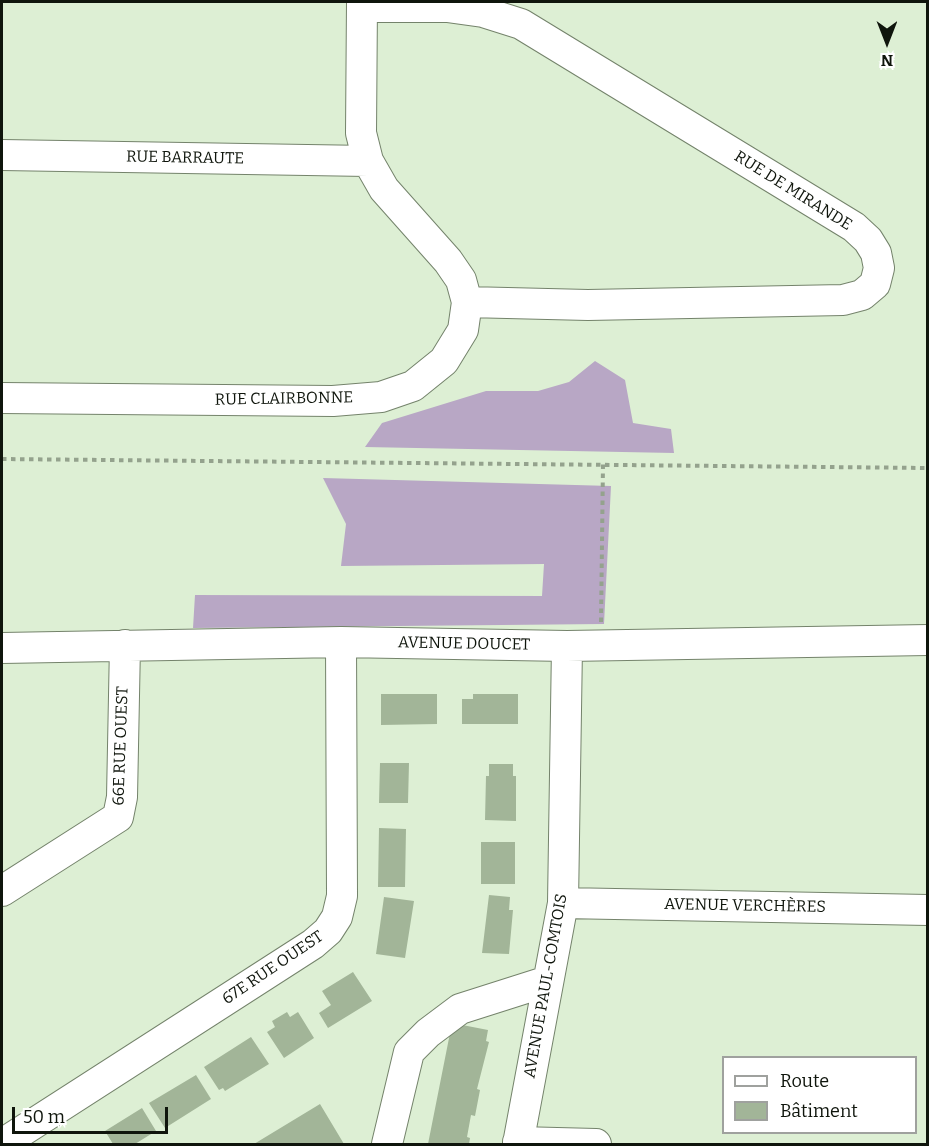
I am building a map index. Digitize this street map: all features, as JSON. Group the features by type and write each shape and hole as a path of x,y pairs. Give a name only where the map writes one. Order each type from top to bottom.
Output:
{"street":[{"name":"RUE CLAIRBONNE","path":"2,398 333,401 381,397 413,386 444,362 463,330 466,302 461,280 448,261 384,189 368,161 361,133 362,4"},
{"name":"RUE DE MIRANDE","path":"362,4 447,7 483,12 521,24 854,227 868,240 876,253 879,268 875,284 862,295 843,300 588,305 466,302"},
{"name":"RUE BARRAUTE","path":"2,155 368,161"},
{"name":"AVENUE DOUCET","path":"2,648 341,642 567,646 927,640"},
{"name":"67E RUE OUEST","path":"2,1144 313,944 328,931 337,917 342,896 341,642"},
{"name":"66E RUE OUEST","path":"2,891 118,817 122,797 124,645"},
{"name":"AVENUE PAUL-COMTOIS","path":"518,1143 563,903 567,646"},
{"name":"AVENUE VERCHÈRES","path":"563,903 927,910"},
{"path":"387,1144 409,1052 428,1033 460,1009 548,981"},
{"path":"518,1143 596,1144"}],"path":[{"path":"2,459 927,468"},
{"path":"601,645 603,464"}],"shaded area":[{"path":"595,361 625,380 633,423 671,429 674,453 365,447 382,423 486,391 538,391 569,382"},
{"path":"323,478 611,486 604,624 193,628 195,595 542,596 544,564 341,566 346,524"}],"building":[{"path":"381,694 437,694 437,724 381,725"},
{"path":"473,694 518,694 518,724 462,724 462,699 473,699"},
{"path":"380,763 409,763 408,803 379,803"},
{"path":"489,764 513,764 513,776 516,776 516,821 485,820 486,776 489,776"},
{"path":"379,828 406,829 405,887 378,887"},
{"path":"481,842 515,842 515,884 481,884"},
{"path":"489,895 510,897 509,910 513,910 509,954 482,953"},
{"path":"384,897 414,901 405,958 376,954"},
{"path":"353,972 372,1001 328,1028 319,1013 331,1005 322,991"},
{"path":"287,1012 290,1017 298,1012 314,1038 284,1058 267,1032 275,1027 272,1021"},
{"path":"452,1023 488,1030 486,1041 489,1042 477,1089 480,1090 475,1116 471,1115 467,1137 470,1138 469,1144 428,1144"},
{"path":"251,1037 269,1064 225,1091 223,1088 219,1090 204,1067"},
{"path":"196,1075 211,1099 165,1128 149,1103"},
{"path":"320,1104 344,1144 254,1144"},
{"path":"142,1108 156,1131 135,1144 113,1144 105,1131"}]}
